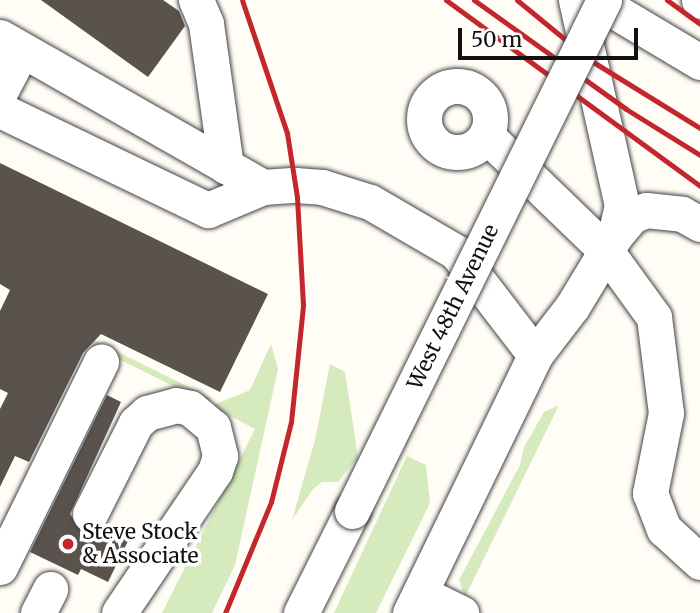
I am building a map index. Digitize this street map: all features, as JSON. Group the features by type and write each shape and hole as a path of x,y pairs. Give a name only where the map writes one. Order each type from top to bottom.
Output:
{"street":[{"path":"196,0 206,24 226,167"},
{"path":"576,0 622,205 610,243"},
{"path":"596,0 700,62"},
{"name":"West 48th Avenue","path":"300,613 604,0"},
{"path":"0,92 11,43 263,187"},
{"path":"0,110 208,210 263,187 322,187 347,193 392,213 456,252 535,355"},
{"path":"486,135 610,243 654,317 666,413 650,493 664,529 700,562"},
{"path":"613,159 630,181 691,219"},
{"path":"461,613 415,603 535,355 610,243 632,216 646,210 691,219"},
{"path":"0,567 101,362"},
{"path":"90,514 136,424 147,413 176,405 197,412 213,427 220,456 215,471 119,613"}],"green space":[{"path":"15,301 211,398 209,404 12,306"},
{"path":"271,344 278,369 235,565 212,613 162,613 255,429 211,406 250,390"},
{"path":"330,364 345,372 358,457 338,482 322,482 313,489 292,520 315,440"},
{"path":"559,405 465,597 459,580 520,465 524,447 544,412"},
{"path":"407,456 426,465 430,503 376,613 334,613"}],"building":[{"path":"41,0 163,0 179,11 185,26 148,77"},
{"path":"0,163 268,294 220,392 101,334 83,353 29,462 15,456 0,487 0,409 8,393 0,389 0,311 10,290 0,284"},
{"path":"107,395 121,402 70,514 82,532 92,534 106,526 130,537 108,582 81,569 78,575 30,552"}],"railway":[{"path":"225,613 271,502 291,422 303,305 297,197 287,133 242,0"},
{"path":"446,0 700,186"},
{"path":"474,0 626,109 700,155"},
{"path":"517,0 590,60 700,128"},
{"path":"667,0 700,24"}],"place":[{"name":"Steve Stock & Associate","path":"68,544"}]}
